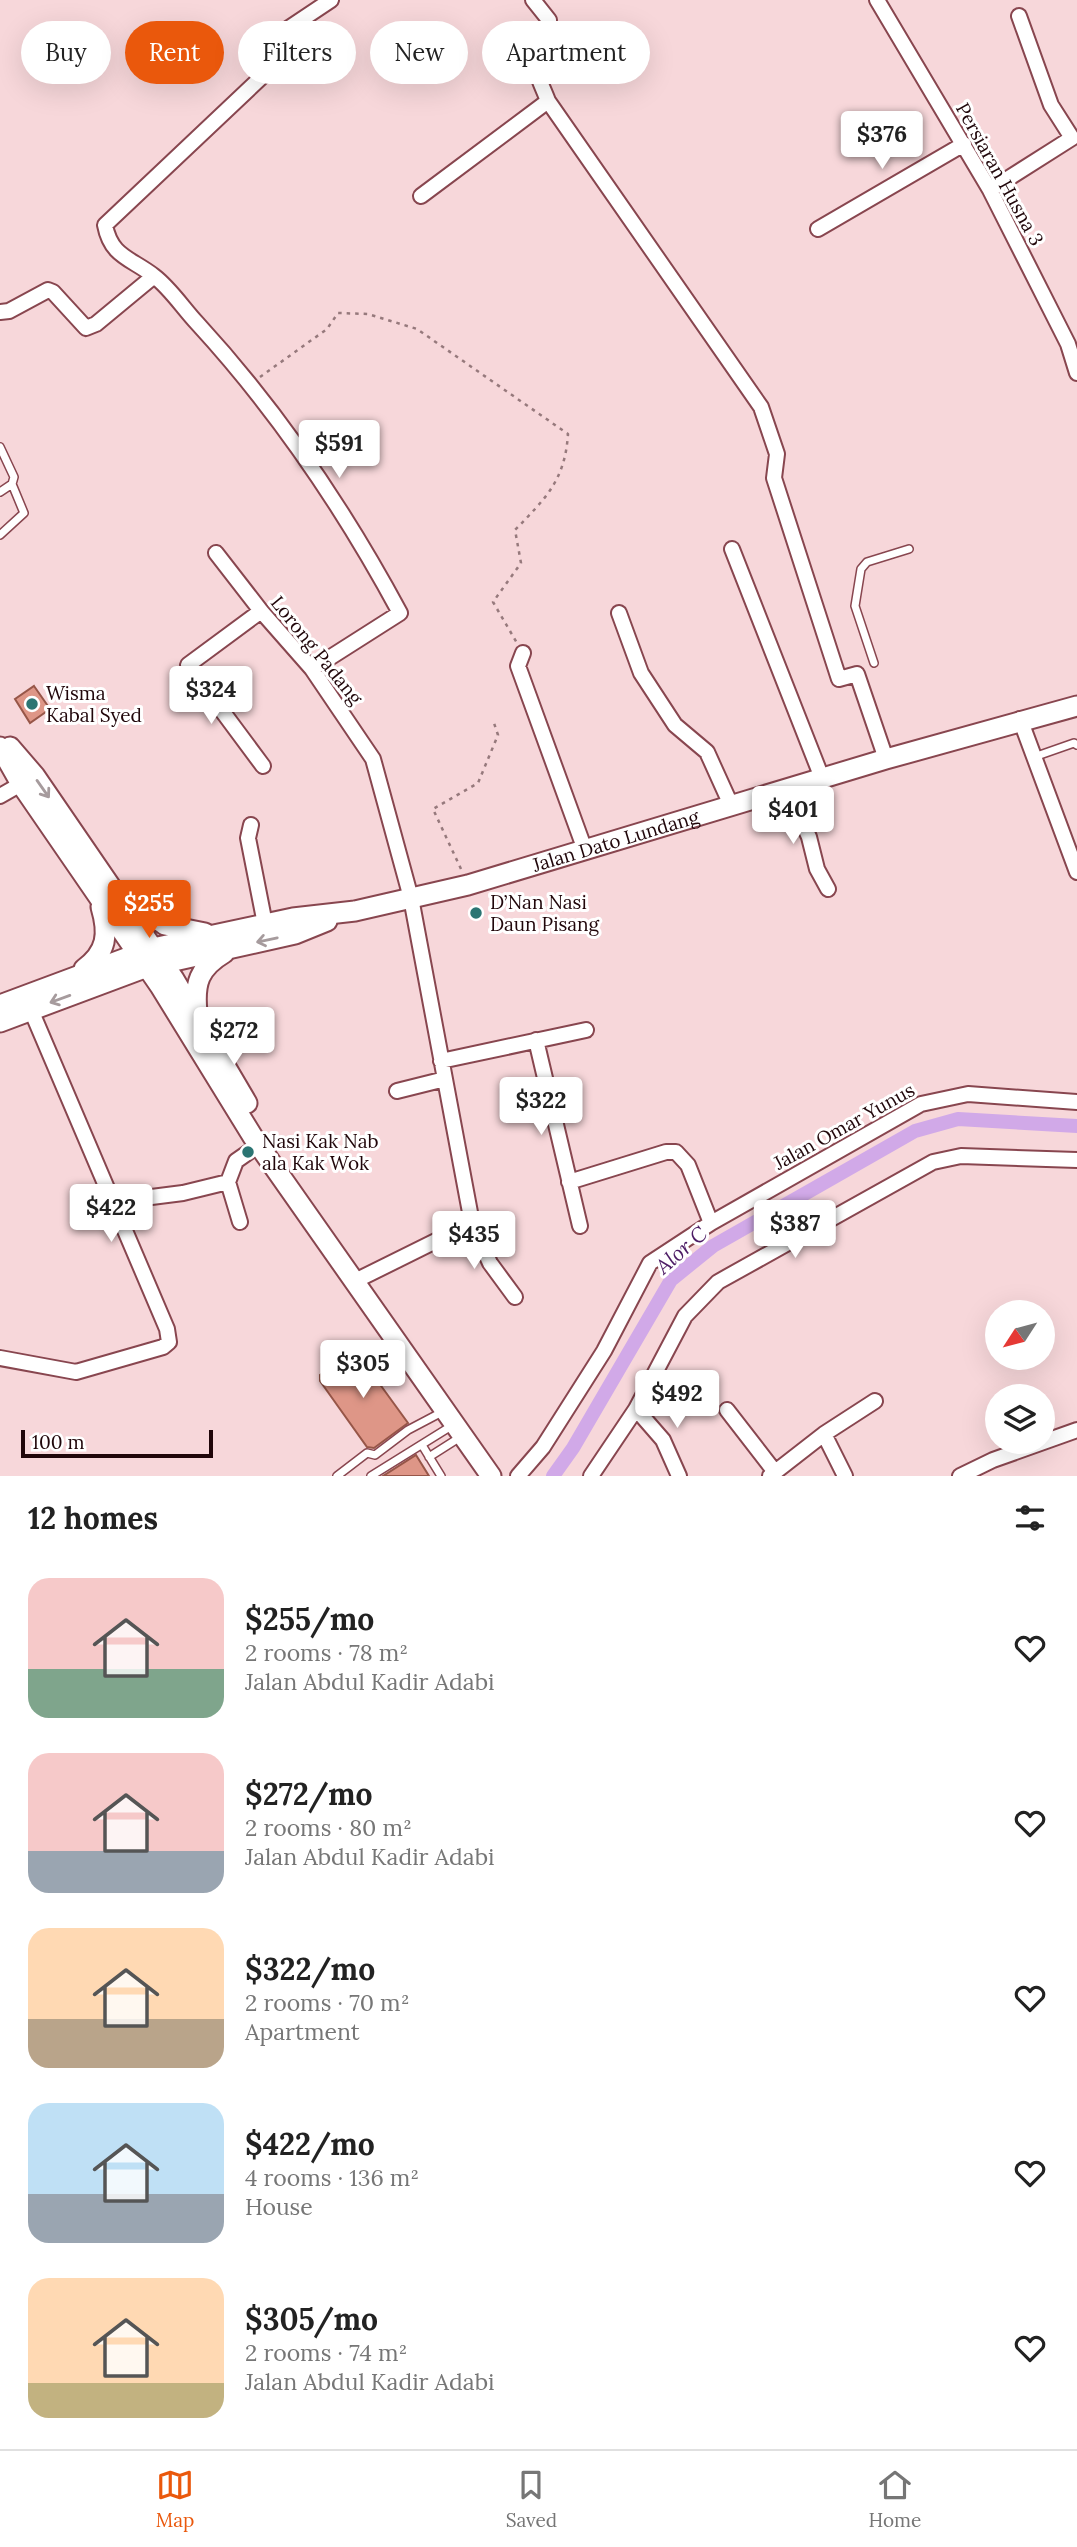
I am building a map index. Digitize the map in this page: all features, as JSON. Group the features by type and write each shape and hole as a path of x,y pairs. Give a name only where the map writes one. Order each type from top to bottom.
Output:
{"main road":[{"name":"Jalan Dato Lundang","path":"228,940 265,924 355,911 468,885 1020,719 1077,706"},
{"path":"0,736 35,776 101,886 262,1129 291,1188"},
{"path":"0,747 20,784 101,886 165,925 228,940 201,971 191,1022"},
{"path":"72,978 102,953 106,940 101,886"},
{"name":"Jalan Dato Lundang","path":"150,958 228,940 295,934 355,911"},
{"path":"0,1005 72,978 150,958"},
{"path":"0,1022 100,985 150,958"},
{"path":"100,985 127,983 146,987 191,1022 259,1145 491,1476"}],"street":[{"path":"312,669 400,613 370,558 252,383 154,275 118,255 111,245 105,225 268,71 280,34 331,0"},
{"path":"533,0 548,20 548,30 536,45 534,62 548,101 761,407 777,454 774,478 839,679 857,674 886,759"},
{"name":"Persiaran Husna 3","path":"877,0 990,190 1068,344 1077,373"},
{"path":"990,190 1074,142 1051,105 1019,16"},
{"path":"421,196 548,101"},
{"path":"818,229 964,144"},
{"path":"0,312 9,311 48,290 86,327 96,324 154,275"},
{"path":"732,550 822,778"},
{"name":"Lorong Padang","path":"216,553 261,611 312,669 373,759 411,898 472,1223 490,1264 514,1297"},
{"path":"261,611 188,665 263,766"},
{"path":"619,613 641,673 675,725 707,752 730,805"},
{"path":"523,653 518,666 585,850"},
{"path":"1020,719 1077,872"},
{"path":"0,796 20,784"},
{"path":"787,788 809,837 817,869 828,889"},
{"path":"251,825 248,838 265,924"},
{"path":"0,1358 76,1372 163,1347 169,1342 167,1329 32,1010"},
{"path":"442,1060 586,1030"},
{"path":"536,1041 580,1226"},
{"path":"397,1091 445,1079"},
{"name":"Jalan Omar Yunus","path":"517,1476 543,1447 604,1351 650,1263 711,1223 921,1104 968,1094 1077,1102"},
{"path":"240,1222 228,1182 236,1161 259,1145"},
{"path":"569,1182 666,1152 676,1152 688,1165 711,1223"},
{"path":"591,1476 636,1409 685,1316 719,1282 933,1162 961,1156 1077,1160"},
{"path":"112,1202 183,1193 228,1182"},
{"path":"353,1282 472,1223"},
{"path":"727,1410 773,1474 824,1434 875,1401"},
{"path":"636,1409 663,1440 679,1476"},
{"path":"963,1475 993,1460 1077,1430"},
{"path":"824,1434 845,1476"}],"lane":[{"path":"0,447 12,467 12,484 24,513 0,534"},
{"path":"0,492 12,484"},
{"path":"874,663 855,606 861,569 867,562 909,549"},
{"path":"1034,757 1074,743 1077,745"},
{"path":"371,1476 454,1424"},
{"path":"429,1457 454,1424"},
{"path":"337,1476 367,1453 374,1455 408,1430 454,1424"},
{"path":"422,1445 441,1476"}],"path":[{"path":"252,383 327,328 338,313 368,314 417,329 568,434 566,460 559,478 546,498 515,530 521,563 492,602 523,653"},
{"path":"468,885 433,809 478,783 498,735 493,720"}],"building":[{"name":"Wisma Kabal Syed","path":"34,686 50,709 30,723 15,699"},
{"path":"355,1350 408,1423 374,1448 367,1447 320,1381 320,1375"},
{"path":"416,1455 429,1476 383,1476"}],"waterway":[{"name":"Alor C","path":"553,1476 573,1448 671,1280 713,1246 915,1131 958,1119 1077,1126"}],"place":[{"name":"Wisma Kabal Syed","path":"32,704"},
{"name":"D’Nan Nasi Daun Pisang","path":"476,913"},
{"name":"Nasi Kak Nab ala Kak Wok","path":"248,1152"}]}
